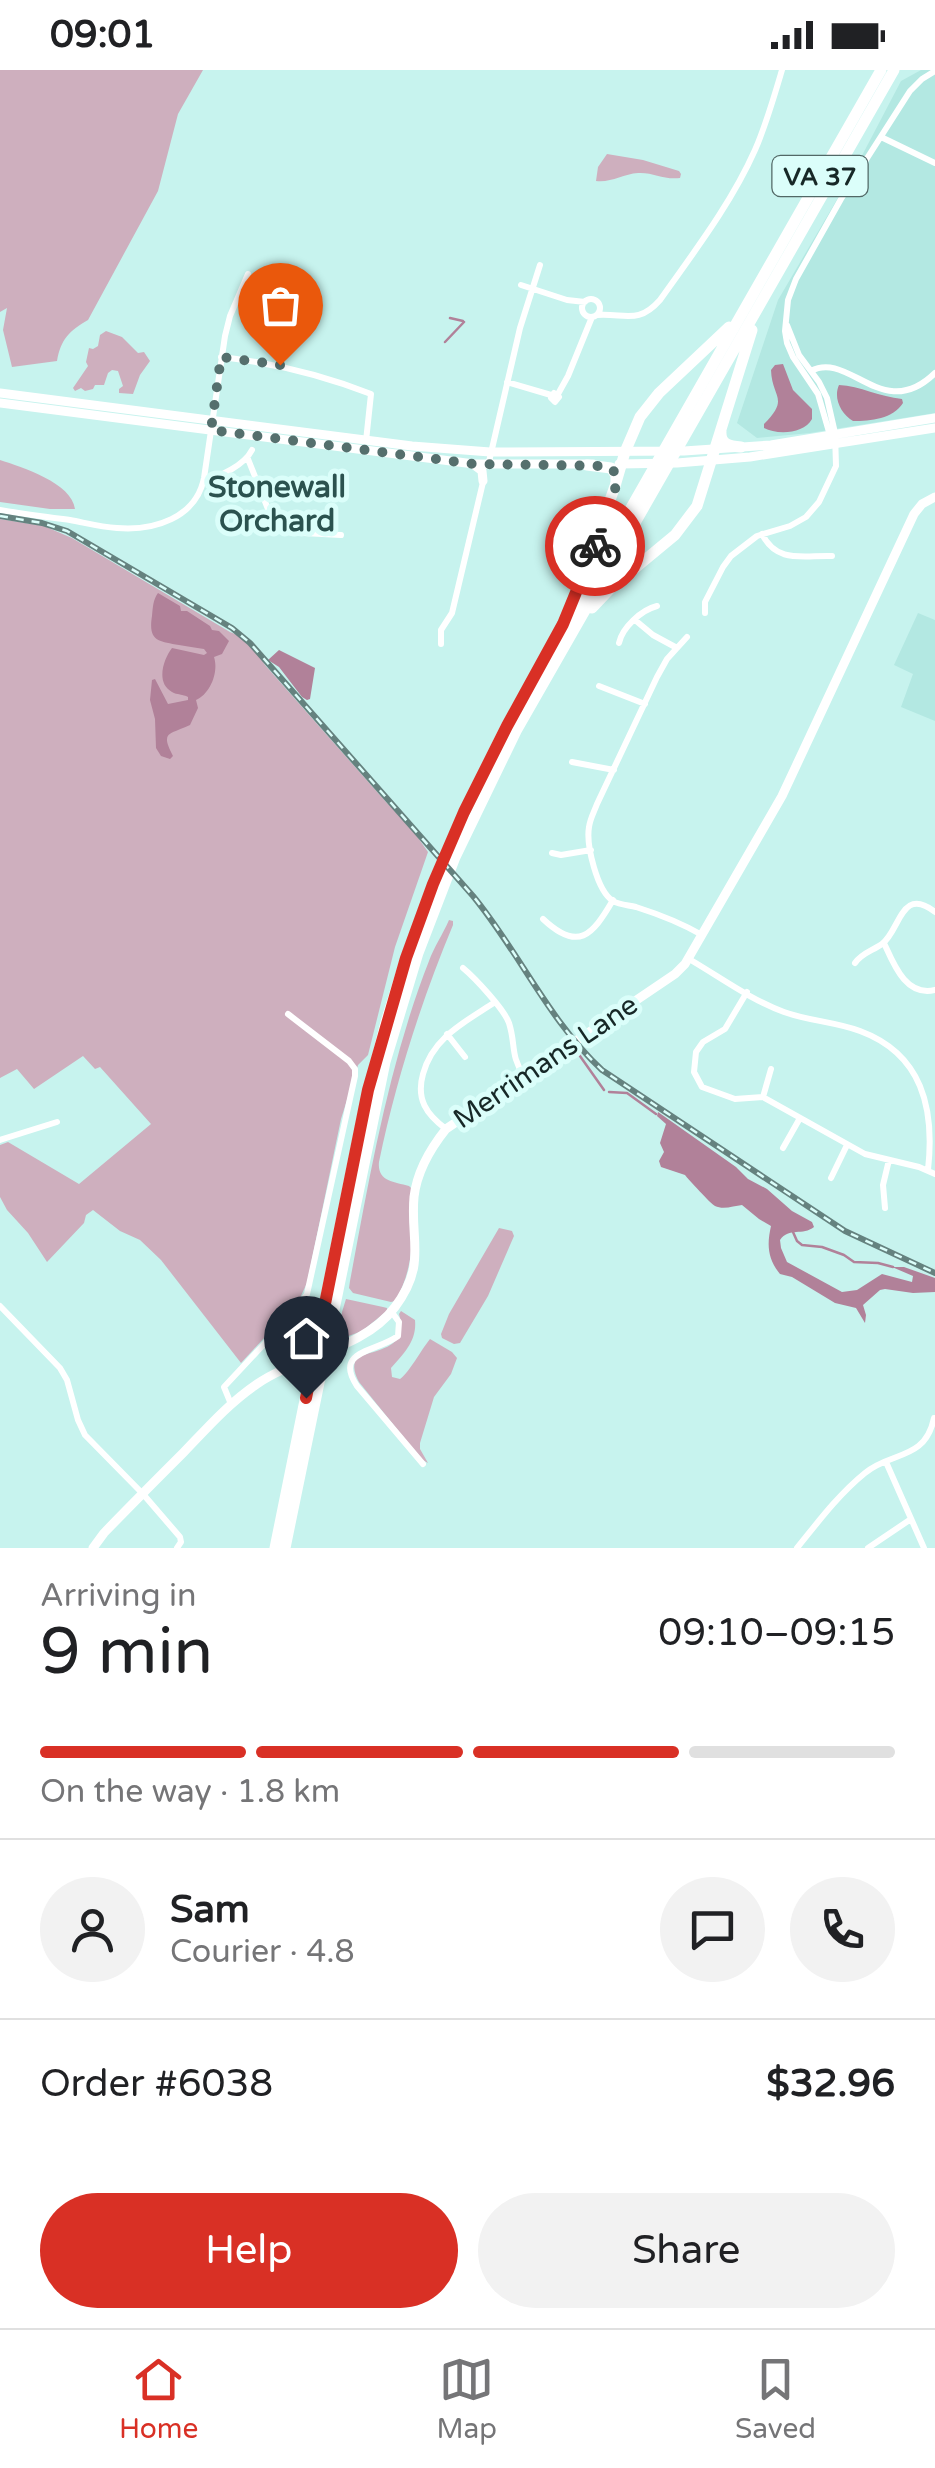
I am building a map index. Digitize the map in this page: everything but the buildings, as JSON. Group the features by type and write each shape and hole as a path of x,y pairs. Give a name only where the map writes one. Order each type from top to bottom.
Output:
{"highway":[{"name":"VA 37","path":"676,442 760,282 881,70"},
{"name":"VA 37","path":"275,1548 368,1090 400,976 451,853 550,661 894,70"},
{"path":"550,661 594,605 668,541 697,506 747,342 782,266"},
{"path":"550,661 637,422 646,407 728,328 760,282"},
{"path":"721,430 725,444 742,447"},
{"path":"587,464 611,468 616,474 616,486"},
{"name":"VA 37","path":"285,1548 382,1078 439,882"}],"main road":[{"path":"0,393 471,464 587,464 624,458"},
{"path":"0,403 450,450 624,458 714,455 935,418"},
{"path":"714,455 742,447 935,428"},
{"path":"355,448 366,440"},
{"path":"471,464 482,471 483,481"},
{"name":"Merrimans Lane","path":"93,1548 231,1404 261,1381 365,1333 391,1312 406,1288 414,1264 414,1202 419,1174 446,1129 674,974 689,959 782,796 908,524 919,508 935,497"}],"street":[{"path":"520,285 590,311 616,316 633,317 654,308 720,213 758,143 782,70"},
{"path":"705,613 706,602 723,567 737,551 762,534 796,523 815,508 836,466 827,398 790,350 785,334 788,300 841,199 910,91 935,71"},
{"path":"881,137 935,163"},
{"path":"441,644 440,630 452,613 507,382 540,265"},
{"path":"0,510 115,528 145,527 171,519 193,505 204,478 228,322 248,274"},
{"path":"507,382 554,395 572,367 590,311"},
{"path":"221,357 280,365 371,394 366,440"},
{"path":"809,373 819,367 831,367 878,389 894,391 918,386 935,373"},
{"path":"204,478 217,478 248,459 252,450"},
{"path":"248,459 278,529 342,535"},
{"path":"762,534 779,554 832,556"},
{"path":"619,644 621,634 635,620 657,606"},
{"path":"635,620 677,648"},
{"path":"687,636 663,666 589,826 599,880 613,900 702,935"},
{"path":"599,686 645,704"},
{"path":"572,762 614,770"},
{"path":"552,852 562,855 591,850"},
{"path":"543,919 564,936 582,935 596,926 613,900"},
{"path":"855,963 884,943 906,908 924,905 935,912"},
{"path":"884,943 908,984 920,991 935,990"},
{"path":"689,959 786,1012 869,1035 902,1057 921,1080 931,1105 931,1172 865,1154 763,1097 735,1099 711,1092 698,1082 693,1069 698,1048 725,1030 747,992"},
{"path":"463,968 508,1022 514,1055 524,1076"},
{"path":"446,1129 424,1107 420,1086 431,1052 447,1034 495,1002"},
{"path":"231,1404 224,1387 307,1294 355,1076 349,1061 288,1014"},
{"path":"447,1034 464,1057"},
{"path":"763,1097 772,1068"},
{"path":"784,1148 800,1118"},
{"path":"0,1140 57,1122"},
{"path":"832,1178 847,1145"},
{"path":"885,1208 883,1188 889,1160"},
{"path":"0,1306 60,1368 87,1438 180,1537 177,1548"},
{"path":"391,1312 399,1322 398,1336 356,1356 349,1372 423,1464"},
{"path":"797,1548 862,1475 920,1446 934,1418"},
{"path":"886,1462 924,1548"},
{"path":"868,1548 910,1519"}],"shaded area":[{"path":"0,70 203,70 178,114 158,191 88,320 67,336 57,361 12,367 3,330 7,308 0,312"},
{"path":"921,70 935,70 935,413 757,438 737,423 778,300 901,81"},
{"path":"607,154 679,171 680,178 638,173 596,181 598,167"},
{"path":"106,331 122,337 138,353 144,352 150,361 133,394 119,393 123,386 118,371 112,370 104,385 85,391 73,388 88,366 89,348 98,346 100,335"},
{"path":"783,364 793,390 812,409 812,419 803,428 783,432 764,428 764,424 778,403 771,370"},
{"path":"839,385 902,399 903,403 888,416 853,421 839,405"},
{"path":"0,460 56,484 72,500 75,509 0,502"},
{"path":"0,519 44,526 72,538 246,641 407,822 428,852 395,947 368,1055 358,1065 341,1119 307,1283 299,1300 241,1363 161,1260 140,1240 120,1231 93,1210 47,1262 0,1197 0,1145 8,1142 79,1184 151,1124 100,1067 95,1069 83,1056 34,1089 17,1069 0,1078"},
{"path":"158,593 229,641 222,654 214,657 212,682 196,700 198,708 190,725 167,738 173,756 170,759 161,756 156,748 150,700 152,680 155,679 168,704 188,700 164,683 166,658 172,648 207,653 204,649 160,641 153,635 151,624"},
{"path":"918,613 935,620 935,721 901,707 913,674 894,665"},
{"path":"279,650 315,668 310,699 302,697 279,667 268,660"},
{"path":"449,920 453,925 410,1042 379,1162 383,1177 411,1188 410,1260 402,1288 391,1302 353,1293 350,1281 382,1119 403,1039 429,961"},
{"path":"658,1112 812,1222 814,1227 810,1230 788,1234 780,1240 787,1262 842,1292 857,1290 882,1274 912,1282 913,1276 892,1267 904,1267 935,1278 935,1292 880,1290 863,1305 865,1323 856,1308 835,1303 780,1274 769,1251 771,1226 742,1205 715,1206 685,1175 661,1167 659,1161 664,1152 660,1143 666,1124 657,1116"},
{"path":"499,1228 512,1231 514,1236 488,1296 460,1343 454,1344 441,1334"},
{"path":"346,1299 387,1311 362,1331 338,1340"},
{"path":"401,1311 415,1320 415,1327 409,1346 391,1368 392,1377 404,1376 430,1339 457,1358 434,1397 420,1443 428,1463 359,1382 354,1370 358,1357 397,1340"}],"waterway":[{"path":"450,318 463,321"},
{"path":"445,342 464,322"},
{"path":"575,1049 604,1090"},
{"path":"609,1092 627,1093 656,1114"},
{"path":"793,1232 802,1245 822,1247 854,1262 893,1267"}],"railway":[{"path":"0,516 67,531 232,628 250,643 473,896 566,1030 602,1070 845,1231 935,1273"}],"way so far":[{"path":"280,365 221,357 211,430 471,464 608,467 616,474 616,486 595,546"}],"district":[{"name":"Stonewall Orchard","path":"277,504"}],"route":[{"path":"306,1398 368,1090 406,958 464,812 563,624 595,546"}]}
